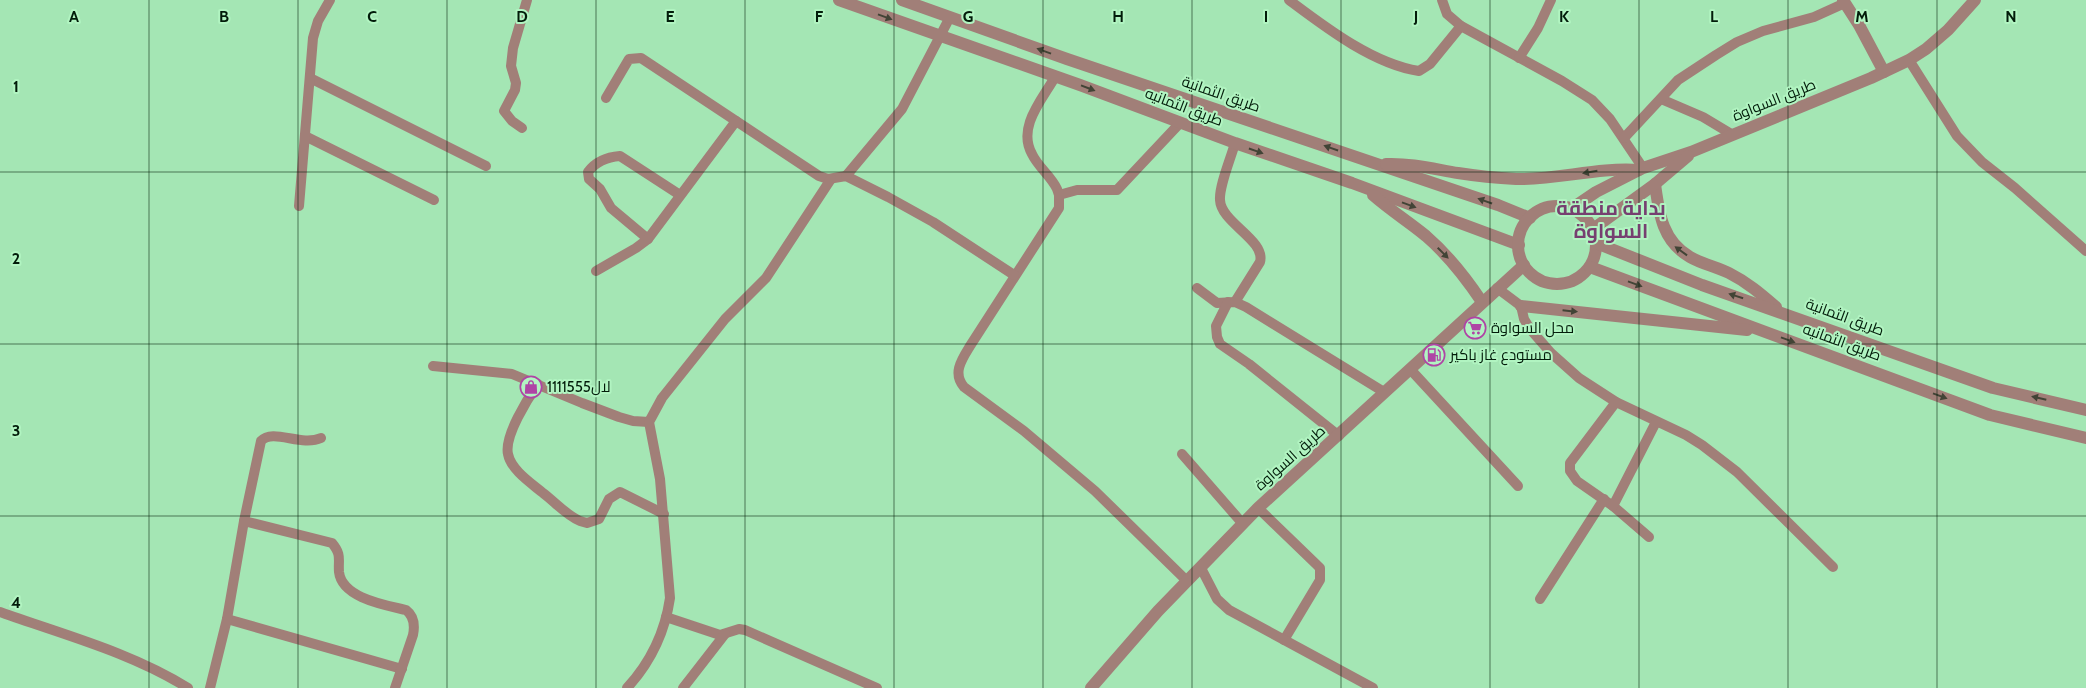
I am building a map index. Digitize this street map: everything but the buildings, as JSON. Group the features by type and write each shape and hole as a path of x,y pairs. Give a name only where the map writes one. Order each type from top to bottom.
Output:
{"street":[{"path":"300,206 315,28 330,0"},
{"path":"522,128 512,121 504,111 516,83 511,66 513,48 527,0"},
{"name":"طريق الثمانيه","path":"839,0 1055,76 1235,144 1518,245"},
{"name":"طريق الثمانية","path":"905,0 1077,62 1530,218"},
{"path":"1289,0 1340,36 1368,52 1418,70 1430,64 1461,26"},
{"path":"1377,164 1409,164 1459,174 1515,179 1543,179 1620,169 1641,169 1624,138 1610,119 1592,100 1461,26 1447,14 1442,0"},
{"path":"1519,58 1538,28 1551,0"},
{"name":"طريق السواوة","path":"1571,209 1596,192 1641,169 1733,135 1909,60 1926,49 1948,30 1975,0"},
{"path":"1624,138 1678,80 1688,72 1737,42 1763,31 1814,17 1844,1 1884,72"},
{"path":"846,176 902,109 950,17"},
{"path":"606,98 629,59 633,57 641,58 819,176 831,179 846,176 913,209 1014,275"},
{"path":"1909,60 1957,136 1982,162 2015,188 2086,251"},
{"path":"1055,76 1031,118 1026,136 1031,154 1054,183 1059,195 1059,208 1014,275 963,358 958,373 960,382 964,387 1024,431 1083,480 1187,581"},
{"path":"310,78 486,166"},
{"path":"1661,99 1703,117 1733,135"},
{"path":"596,271 648,239 736,121"},
{"path":"1059,195 1077,190 1117,190 1180,123"},
{"path":"305,136 434,200"},
{"path":"1235,144 1220,201 1227,215 1258,249 1261,260 1216,326 1217,338 1220,344 1249,364 1339,436"},
{"path":"1593,229 1655,184 1691,152"},
{"path":"648,239 611,208 600,189 589,179 588,172 596,163 620,156 680,195"},
{"path":"627,688 653,652 666,617 670,598 660,479 649,422 662,398 725,319 766,278 831,179"},
{"path":"1655,184 1661,221 1673,245 1689,257 1727,272 1745,282 1782,312"},
{"path":"1365,189 1425,236 1447,257 1468,281 1482,302"},
{"path":"1549,208 1571,209 1587,221 1593,229 1596,251 1590,267 1575,280 1556,284 1537,278 1524,264 1518,245 1522,231 1530,218 1539,211 1549,208"},
{"name":"طريق الثمانية","path":"1596,243 1702,285 1993,388 2086,410"},
{"name":"طريق السواوة","path":"1091,688 1147,623 1258,508 1339,436 1384,392 1524,264"},
{"name":"طريق الثمانيه","path":"1590,267 1990,414 2086,438"},
{"path":"1197,288 1217,303 1231,302 1299,339 1384,392"},
{"path":"1498,288 1521,306 1769,333"},
{"path":"1521,306 1527,324 1551,353 1579,378 1616,402 1686,435 1729,466 1833,567"},
{"path":"433,366 512,374 619,417 633,421 649,422"},
{"path":"1410,369 1518,486"},
{"path":"538,384 523,408 508,444 507,453 519,472 580,521 587,523 599,518 609,499 620,492 664,514"},
{"path":"1616,402 1570,467 1572,475 1577,481 1604,499 1649,537"},
{"path":"1613,506 1656,422"},
{"path":"210,688 227,620 244,520 261,441 269,436 312,442 321,438"},
{"path":"1182,454 1243,524"},
{"path":"1540,599 1604,499"},
{"path":"1258,508 1316,564 1321,573 1320,580 1284,640"},
{"path":"244,520 332,543 339,554 341,578 348,588 372,603 406,610 410,613 415,626 395,688"},
{"path":"1200,568 1222,604 1238,616 1373,688"},
{"path":"0,612 108,649 165,674 188,688"},
{"path":"666,617 712,633 725,634 739,629 746,630 877,688"},
{"path":"227,620 402,669"},
{"path":"683,688 725,634"}],"place":[{"name":"محل السواوة","path":"1475,328"},
{"name":"مستودع غاز باكير","path":"1434,355"},
{"name":"1111555لال","path":"531,387"}],"district":[{"name":"بداية منطقة السواوة","path":"1611,220"}]}
